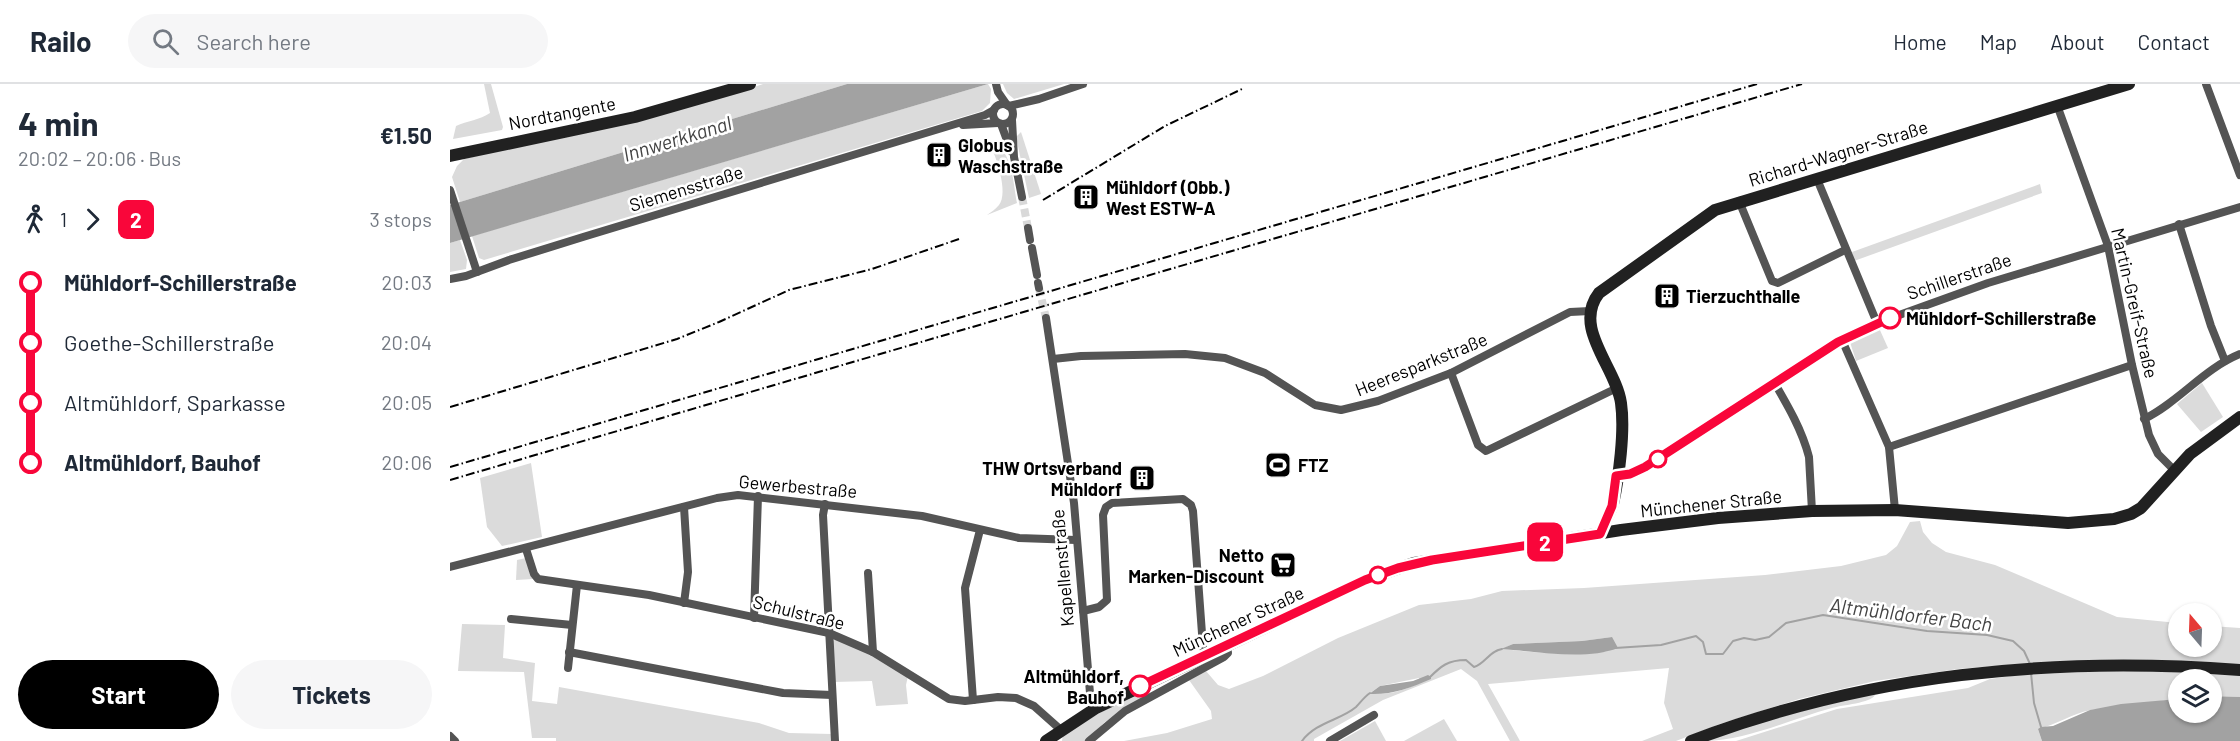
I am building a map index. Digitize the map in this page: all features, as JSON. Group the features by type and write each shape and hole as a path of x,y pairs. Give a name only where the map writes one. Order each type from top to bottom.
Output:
{"street":[{"name":"Nordtangente","path":"450,156 635,117 750,84"},
{"path":"995,108 1039,99 1083,84"},
{"name":"Richard-Wagner-Straße","path":"1590,312 1596,298 1609,285 1707,214 1739,201 2128,84"},
{"path":"2206,84 2240,175"},
{"path":"997,88 1008,105 1012,118 1014,157 1022,197"},
{"path":"997,88 993,116 1014,157"},
{"path":"999,124 1007,124 1039,99"},
{"name":"Martin-Greif-Straße","path":"2057,105 2108,246 2144,418 2155,448 2162,459 2174,470"},
{"name":"Siemensstraße","path":"450,279 460,278 583,237 985,115 995,108"},
{"name":"Siemensstraße","path":"933,130 967,125 999,124"},
{"path":"1817,179 1877,323"},
{"path":"450,190 477,272"},
{"path":"1739,201 1772,281 1775,283 1845,250"},
{"name":"Schillerstraße","path":"1616,476 1630,474 1645,467 1774,382 1842,340 1877,323 1977,286 2240,207"},
{"path":"2179,224 2211,326 2225,362"},
{"path":"1028,228 1038,282"},
{"name":"Heeresparkstraße","path":"1053,359 1081,356 1185,354 1225,358 1256,368 1315,405 1341,411 1378,401 1451,373 1570,312 1590,312"},
{"path":"1590,312 1590,327 1617,388 1622,413 1612,506 1600,534"},
{"name":"Kapellenstraße","path":"1046,318 1074,503 1090,693 1096,708"},
{"path":"1842,340 1889,447 1895,510"},
{"path":"2144,418 2157,412 2195,382 2240,354"},
{"path":"1889,447 2132,365"},
{"path":"1451,373 1478,446 1486,451 1617,388"},
{"path":"1774,382 1791,412 1807,449 1812,511"},
{"name":"Münchener Straße","path":"1046,741 1096,708 1365,580 1398,568 1432,560 1621,530 1718,518 1812,511 1895,510 2068,523 2114,519 2141,508 2174,470 2202,444 2240,417"},
{"name":"Gewerbestraße","path":"450,567 729,496 758,496 922,516 1019,538 1076,540"},
{"path":"754,618 758,496"},
{"path":"1083,611 1100,607 1107,600 1102,515 1106,507 1112,503 1183,499 1191,505 1193,511 1205,655"},
{"path":"825,504 823,515 835,741"},
{"path":"1612,506 1621,530"},
{"path":"684,507 688,572 684,603"},
{"path":"973,700 965,588 981,530"},
{"name":"Schulstraße","path":"526,549 534,574 538,579 650,595 829,633 873,652 949,699 957,701 998,697 1016,698 1034,706 1061,730"},
{"path":"868,573 873,652"},
{"path":"568,668 578,585"},
{"path":"512,619 572,625"},
{"path":"1089,741 1125,711 1224,657 1228,653 1227,645"},
{"path":"569,652 783,693 832,695"},
{"path":"1691,741 1800,705 1860,691 1955,675 2072,666 2162,665 2240,670"},
{"path":"1330,741 1374,716"},
{"path":"450,736 455,741"}],"shaded area":[{"path":"484,84 491,84 502,130 453,139 456,126 490,113"},
{"path":"763,84 847,84 460,202 452,177 457,166 464,159 731,95"},
{"path":"988,84 991,89 990,103 982,111 484,260 479,258 472,236"},
{"path":"1003,84 1064,84 1014,99 1007,93"},
{"path":"1021,132 1041,194 1029,198 1016,137"},
{"path":"992,141 999,146 1008,160 1017,203 987,215 999,205 1003,192 998,165 989,143"},
{"path":"2040,184 2042,193 1854,261 1852,252"},
{"path":"460,240 467,260 466,269 450,272 450,243"},
{"path":"1879,328 1888,348 1856,361 1850,342"},
{"path":"2202,383 2223,417 2201,432 2177,404"},
{"path":"531,463 542,537 502,546 487,527 480,478"},
{"path":"1920,521 1923,532 1932,543 1946,552 1995,565 2117,617 2168,622 2168,657 2222,657 2222,627 2240,628 2240,666 2020,664 1958,669 1875,681 1799,699 1720,724 1676,741 1642,741 1673,729 1664,703 1669,668 1488,684 1520,741 1510,741 1477,681 1461,669 1383,700 1314,741 1124,741 1167,733 1212,719 1211,711 1189,680 1206,671 1218,685 1229,689 1263,676 1338,638 1419,605 1471,599 1502,591 1584,588 1765,575 1841,566 1886,555 1897,546 1910,522","holes":["1612,637 1609,651 1555,653 1502,649 1513,644 1582,641","1419,678 1420,683 1390,693 1370,693 1380,686"]},
{"path":"526,558 533,579 516,580 517,560"},
{"path":"462,624 505,625 503,658 535,663 532,701 557,704 559,687 759,723 789,733 832,734 832,741 556,741 556,738 532,738 524,672 458,671"},
{"path":"836,639 871,654 908,676 906,685 908,704 876,706 872,681 834,682 833,641"},
{"path":"2168,672 2168,700 2091,710 2071,716 2038,729 2042,741 1736,741 1837,709 1968,688 1990,679 2031,673"},
{"path":"2222,673 2240,674 2240,697 2222,696"},
{"path":"1147,691 1147,696 1105,722 1085,741 1062,741 1063,734 1105,710"},
{"path":"1875,695 1862,702 1832,708 1752,733 1705,741 1746,726 1858,696"},
{"path":"1444,719 1457,741 1404,741"},
{"path":"1375,721 1386,741 1340,741"}],"water":[{"name":"Innwerkkanal","path":"847,84 988,84 450,243 450,205"},
{"path":"1612,637 1618,648 1591,654 1576,655 1501,649 1513,644 1582,641"},
{"path":"1428,675 1431,679 1408,688 1369,694 1380,686 1413,681"},
{"path":"2222,696 2240,697 2240,741 2042,741 2038,729 2041,727 2053,726 2090,710 2121,704 2168,700 2168,723 2222,723"}],"waterway":[{"name":"Altmühldorfer Bach","path":"1615,648 1661,645 1696,636 1703,642 1706,654 1723,654 1733,641 1769,637 1786,623 1823,615 1927,631 1987,635 2013,641 2024,651 2030,664"},
{"name":"Altmühldorfer Bach","path":"1429,678 1441,667 1460,660 1466,660 1474,667 1494,652 1502,649"},
{"name":"Altmühldorfer Bach","path":"2031,673 2034,703 2041,727"},
{"name":"Altmühldorfer Bach","path":"1302,741 1321,725 1356,707 1370,693"}],"tunnel":[{"path":"1022,197 1028,228"},
{"path":"1039,288 1046,318"}],"railway":[{"path":"450,467 1757,84"},
{"path":"450,480 1802,84"},
{"path":"1043,200 1165,126 1242,89"},
{"path":"450,407 677,339 789,290 872,269 959,239"}],"bus line":[{"name":"2","path":"1140,686 1365,580 1398,568 1414,563 1600,534 1612,506 1616,476 1640,470 1838,342 1890,318"}],"place":[{"name":"Globus Waschstraße","path":"939,155"},
{"name":"Mühldorf (Obb.) West ESTW-A","path":"1086,197"},
{"name":"Tierzuchthalle","path":"1667,296"},
{"name":"Mühldorf-Schillerstraße","path":"1890,318"},
{"name":"FTZ","path":"1278,465"},
{"name":"THW Ortsverband Mühldorf","path":"1142,478"},
{"name":"Netto Marken-Discount","path":"1283,565"},
{"name":"Altmühldorf, Bauhof","path":"1140,686"}]}
